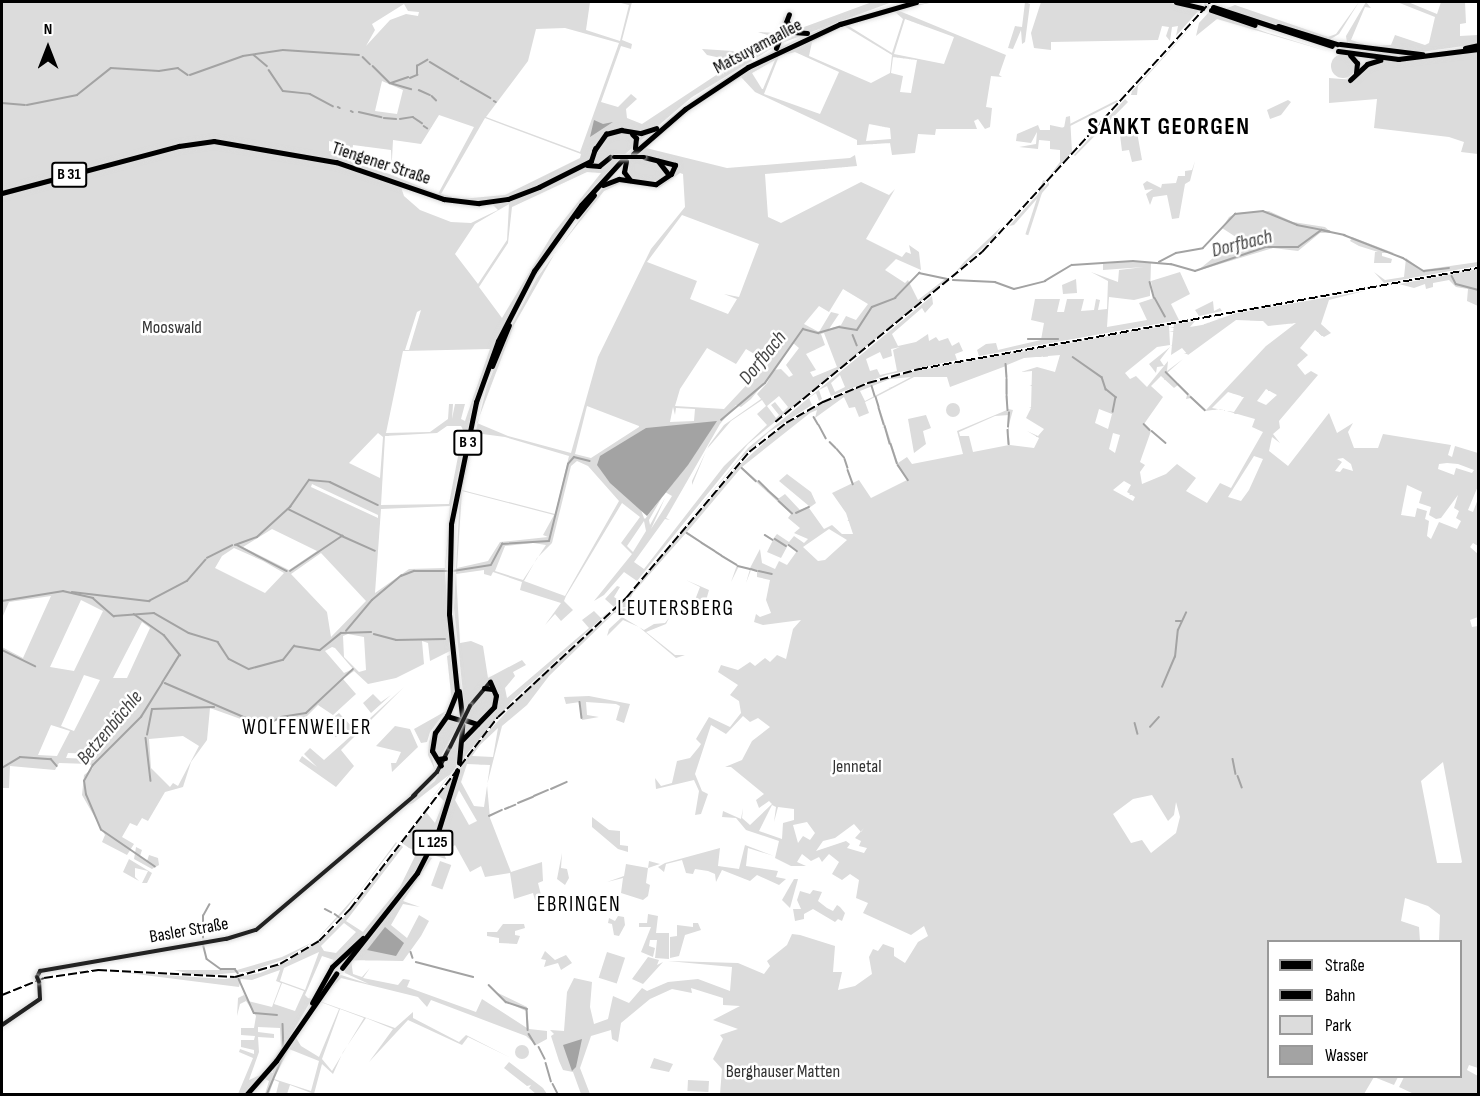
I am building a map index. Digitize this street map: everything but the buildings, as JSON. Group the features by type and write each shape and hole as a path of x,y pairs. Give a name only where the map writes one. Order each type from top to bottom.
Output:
{"highway":[{"name":"Matsuyamaallee","path":"509,321 561,231 656,128 717,82 776,48 807,33 900,2"},
{"name":"Matsuyamaallee","path":"509,321 552,251 603,185 629,155 685,109 748,66 834,26 916,2"},
{"path":"1176,2 1203,6 1192,2"},
{"path":"1479,47 1386,58 1367,64 1350,79 1358,66 1338,45 1253,20 1212,9 1338,45 1422,54 1479,47"},
{"path":"776,48 789,14"},
{"path":"787,21 793,32 807,33"},
{"path":"1346,53 1386,58"},
{"path":"621,130 641,133 656,128"},
{"path":"621,130 636,137 624,172 631,181"},
{"path":"658,161 668,176"},
{"path":"603,185 616,180 649,185 668,176 674,165"},
{"name":"B 3","path":"447,716 455,705 457,687 450,571 452,513 465,443 481,388 509,321"},
{"name":"B 3","path":"454,650 463,720"},
{"name":"B 3","path":"457,687 460,696"},
{"path":"463,720 477,724"}],"main road":[{"name":"B 31","path":"577,167 608,133 621,130"},
{"name":"Tiengener Straße","path":"2,193 163,150 214,141 346,164 462,203 508,199 577,167 592,163 599,166 599,157 644,157 674,165"},
{"path":"592,163 599,157 596,147"},
{"path":"438,762 445,758 470,706 490,687"},
{"path":"462,740 494,706 490,687"},
{"path":"447,716 463,720 459,763"},
{"name":"B 3","path":"438,762 435,733 447,716"},
{"name":"Basler Straße","path":"2,1025 40,999 38,980 40,971 224,939 256,930 390,813 415,795 438,762"},
{"name":"L 125","path":"248,1095 284,1049 333,973 370,933 425,860 448,805 457,771"},
{"name":"L 125","path":"333,973 340,967"}],"green space":[{"name":"Mooswald","path":"2,2 590,2 586,30 620,41 629,5 617,2 632,2 622,40 632,44 631,49 621,46 601,102 618,107 631,94 637,99 626,109 627,118 642,124 733,64 730,60 707,55 702,49 733,51 743,58 779,36 774,37 758,32 779,33 784,16 796,30 872,2 892,2 779,44 692,97 625,154 614,154 614,159 621,158 589,192 535,267 496,341 473,404 451,508 445,572 450,651 430,661 428,643 422,641 424,664 396,678 368,684 354,671 343,679 356,694 333,715 318,705 305,718 278,719 266,728 210,708 207,740 191,762 183,787 165,792 148,821 142,818 137,826 130,823 122,837 134,844 127,855 102,842 105,835 82,795 84,775 93,768 90,764 59,763 55,770 10,766 9,788 2,788 2,647 23,658 51,596 9,602 2,618","holes":["404,4 408,11 419,12 418,16 406,14 390,20 366,46 375,30 372,24","565,28 619,43 580,152 486,117 528,61 536,29","382,81 403,90 397,114 375,111","439,115 474,127 438,194 394,176 393,140 421,144","485,118 581,154 580,158 505,195 461,199 441,194","329,141 350,146 349,155 329,151","353,145 391,150 392,175 351,162","587,172 601,173 552,235 502,318 479,287 508,243 512,207","401,187 447,203 492,204 498,210 471,223 451,222 420,210 404,196","509,204 507,240 478,284 455,254 475,224","421,310 409,350 405,350 417,312","490,349 465,421 461,419 465,404 455,404 452,419 453,404 449,404 448,419 430,432 386,433 403,351","447,426 461,426 463,430 449,504 381,505 385,436 437,433","378,433 383,437 380,478 349,463","312,484 378,515 378,518 311,487","450,506 445,568 409,569 375,593 381,509","272,529 317,551 289,570 243,547","234,548 284,573 265,593 215,568 222,556","321,553 366,601 331,637 327,612 291,574","81,600 103,611 74,671 50,667","142,622 150,628 127,678 113,678","348,634 364,637 366,670 359,672 344,657 343,636","332,647 353,669 344,673 325,651","84,675 100,680 74,731 61,726","51,725 70,731 57,756 38,755","183,736 199,746 178,786 173,783 170,787 151,768 149,739","68,753 97,754 93,759 66,758"]},
{"path":"909,2 806,36 825,27"},
{"path":"934,2 897,10 1006,55 999,75 1002,77 991,76 986,107 992,108 990,127 985,129 978,119 974,121 977,129 936,129 935,135 918,134 915,153 892,155 890,143 857,145 857,140 755,92 741,77 693,108 646,148 727,168 850,158 855,155 857,166 765,174 768,217 781,223 861,182 889,195 895,189 866,239 902,257 906,252 911,254 909,245 919,252 921,270 896,259 885,270 905,283 908,280 918,300 945,279 947,280 748,444 637,581 624,572 604,595 594,601 632,554 621,543 640,517 622,503 566,596 564,601 573,610 561,621 555,614 545,625 561,603 520,590 522,582 493,572 491,576 484,574 484,570 456,574 460,643 471,641 483,646 488,678 522,660 526,665 513,672 515,676 505,688 507,698 589,628 582,620 594,611 601,618 612,609 512,701 461,761 464,721 472,707 468,706 465,712 454,608 460,494 472,444 462,490 555,514 569,456 505,437 475,433 478,423 508,436 571,453 598,357 651,249 685,207 683,174 680,173 659,188 621,183 604,191 558,249 602,189 611,182 629,181 629,161 705,97 745,71 841,25 905,6","holes":["894,11 903,19 892,53 847,25","905,19 954,37 944,64 894,54","844,26 892,55 890,73 871,83 809,56 812,42","795,52 839,72 820,114 764,94 779,56","893,57 917,60 911,93 900,92 903,76 891,73","775,60 763,89 752,73","869,124 890,128 891,139 866,141","682,215 759,244 739,297 724,294 737,299 728,314 690,299 697,281 647,262","843,289 868,304 856,320 846,316 841,325 829,329 839,314 831,312 819,332 804,324 819,306 829,312","824,333 837,367 813,377 810,372 816,370 806,354 825,345 821,334","793,343 799,348 786,365 793,375 789,377 781,369 774,370","707,348 736,364 746,349 768,362 724,409 675,406 680,389","773,372 757,394 761,399 724,425 707,449 731,421 762,400 766,406 757,414 767,425 724,466 644,569 634,562 665,519 670,520 666,518 720,424 736,405 741,407 751,399","779,396 788,407 783,412 775,402 771,405 779,415 776,418 767,406","587,406 639,427 591,458 575,454","673,407 675,415 676,408 695,409 694,421 670,422","691,460 666,492 672,496 651,529 665,498 650,525 649,520 662,497 645,519 641,510","577,461 588,466 619,501 565,596 524,581 534,563 523,580 495,571 505,546 533,543 546,545 538,557 552,543 571,466","462,491 554,515 543,535 548,537 500,542 488,561 457,568","644,521 646,531 633,552 627,546"]},
{"path":"1025,2 1030,4 1025,42 1022,44 1021,30 1013,49 1008,48 1015,26 1022,27"},
{"path":"1041,2 1167,2 1200,9 1176,36 1178,26 1172,27 1170,41 1166,36 1169,27 1162,26 1158,40 1051,42 1051,50 1034,48 1031,33"},
{"path":"1359,2 1339,34 1329,40 1225,9 1235,5 1328,37 1336,34"},
{"path":"1366,2 1371,8 1365,7 1351,40 1369,46 1347,43 1346,36"},
{"path":"1397,2 1408,2 1437,14 1441,2 1465,2 1466,23 1460,24 1460,36 1478,35 1478,44 1421,52 1371,46 1391,45 1395,35 1425,45 1429,43 1435,17"},
{"path":"1209,12 1330,52 1217,19 1196,36 1199,23"},
{"path":"1202,15 1138,86 1137,95 1131,95 1132,91"},
{"path":"803,37 727,78 654,132 578,213 526,291 484,383 459,479 450,570 460,468 484,382 524,292 577,213 642,142 677,112 726,78"},
{"path":"1478,50 1478,154 1461,152 1464,142 1449,137 1374,128 1377,99 1329,103 1329,78 1354,80 1364,68 1379,61 1418,60"},
{"path":"1343,54 1352,57 1355,66 1352,75 1343,78 1334,75 1331,66 1334,57"},
{"path":"1125,99 1128,102 1075,156 1074,155"},
{"path":"1117,100 1118,102 1061,131 1060,129"},
{"path":"1288,100 1291,102 1281,115 1270,119 1267,110"},
{"path":"1070,116 1072,152 1048,178 1060,162 1060,150 1050,149 1050,141 1039,140 1038,149 1019,147 1036,144 1037,132 1031,143 1016,141 1017,134 1038,125 1040,130 1050,130 1050,125 1064,128 1066,117"},
{"path":"1137,132 1142,160 1132,162 1129,150 1122,151 1120,135"},
{"path":"1195,161 1190,181 1185,184 1179,218 1172,219 1167,195 1153,197 1150,205 1146,194 1153,189 1145,190 1143,184 1147,181 1161,188 1162,184 1176,183 1178,176 1185,176 1185,171 1192,170"},
{"path":"1043,180 1046,181 1028,235 1025,234"},
{"path":"1049,182 1049,185 1014,225 1009,226"},
{"path":"1269,211 1293,222 1325,227 1332,233 1320,233 1298,251 1273,248 1197,271 1228,246 1234,248 1239,239 1222,228 1229,217 1237,213"},
{"path":"1001,227 993,239 954,274 964,262"},
{"path":"1352,237 1394,253 1382,253 1382,256 1392,259 1391,263 1374,263 1375,252 1378,252 1350,241"},
{"path":"554,255 514,325 479,417 487,386 513,323 537,278"},
{"path":"1406,258 1422,270 1478,262 1478,266 1384,283 1374,272 1385,280 1404,277"},
{"path":"1133,261 1151,263 1150,296 1134,300 1109,297 1107,327 1147,320 1139,303 1154,298 1151,281 1180,272 1190,294 1171,304 1179,320 979,356 977,350 986,344 996,343 998,350 1041,340 1044,323 1031,320 1035,299 1060,299 1057,312 1064,312 1067,299 1084,299 1081,311 1094,310 1096,299 1100,300 1098,310 1107,309 1108,281 1091,272 1118,282 1119,270 1144,267 1103,270 1103,264"},
{"path":"1478,269 1478,306 1467,301 1468,289 1456,287 1449,280 1433,283 1433,287 1426,289 1425,284 1414,288 1399,284"},
{"path":"1076,279 1077,293 1063,294 1062,285"},
{"path":"1364,291 1329,300 1321,324 1331,333 1324,337 1315,330 1300,348 1308,355 1297,365 1305,375 1311,371 1318,375 1279,421 1280,428 1273,434 1280,443 1272,437 1269,451 1288,466 1329,413 1337,433 1353,423 1348,432 1354,448 1378,448 1383,434 1451,445 1448,455 1452,457 1455,446 1478,453 1478,486 1468,510 1473,512 1478,499 1478,546 1473,543 1470,547 1478,554 1478,617 1470,620 1472,627 1478,626 1478,1068 1469,1065 1467,1070 1478,1076 1478,1094 1414,1094 1399,1087 1404,1078 1462,1078 1462,940 1439,940 1440,915 1428,906 1405,898 1401,921 1419,927 1420,940 1267,940 1267,1078 1373,1078 1364,1094 720,1094 722,1069 713,1059 723,1039 720,1035 738,1029 713,1020 740,1006 723,1005 723,998 691,988 692,993 672,989 650,999 621,1023 618,1042 612,1039 611,1030 591,1036 580,1068 590,1094 581,1094 573,1072 563,1070 551,1036 554,1034 550,1030 564,1031 567,992 574,978 592,982 590,1007 594,1024 608,1019 613,996 629,1003 642,988 647,991 668,982 698,979 730,991 732,967 668,961 738,963 764,974 770,966 767,961 787,945 792,934 800,935 835,946 833,972 842,972 838,990 855,986 872,974 869,957 873,949 878,951 883,944 894,948 894,956 905,963 918,942 928,936 924,926 911,935 863,913 868,903 856,898 859,880 850,874 842,880 832,874 839,862 829,854 822,862 819,857 811,861 802,854 797,862 806,866 791,866 775,858 779,841 746,830 736,818 722,817 723,811 741,819 743,808 742,818 750,825 772,804 769,801 759,808 756,800 764,794 731,767 725,767 742,760 752,741 770,727 758,718 750,722 743,716 726,734 711,725 695,774 702,791 708,794 701,814 695,815 699,791 694,780 656,789 655,778 661,786 672,783 677,761 690,758 699,747 701,744 696,739 709,717 730,727 741,713 739,701 730,695 738,685 718,672 721,665 738,670 750,662 755,666 765,658 770,662 777,655 786,659 793,629 801,620 763,625 754,622 756,614 760,617 771,613 766,600 770,580 757,577 757,571 751,570 746,583 750,569 739,566 731,582 737,565 686,533 633,593 626,607 617,608 733,471 779,429 813,408 858,387 915,371 1169,325 1170,345 1157,347 1125,373 1130,379 1136,376 1147,387 1168,361 1167,371 1183,359 1167,373 1206,410 1266,346 1296,323 1268,326 1263,321 1236,320 1188,355 1182,348 1171,355 1174,324 1195,321 1190,327 1236,313","holes":["1060,355 1055,372 1037,367 1021,372 1032,371 1031,408 1026,418 1044,429 1038,436 1027,431 1039,438 1034,448 1010,445 1009,436 1009,445 973,452 969,436 960,436 959,432 995,416 1009,415 1009,424 1013,410 1008,409 1007,365 1024,358","1006,366 1007,410 957,431 963,454 912,464 907,457 898,463 876,397 914,377 947,377 950,387","1161,376 1174,388 1178,385 1187,395 1186,399 1191,398 1205,411 1219,409 1212,408 1228,392 1244,397 1234,412 1224,410 1255,419 1252,427 1263,432 1231,488 1220,483 1207,503 1186,491 1196,478 1177,464 1166,474 1142,484 1140,472 1145,465 1140,462 1151,431 1167,444 1144,424 1163,397 1151,386","911,377 865,401 860,391 890,379","1266,389 1277,395 1266,405 1257,401","844,397 849,408 855,407 859,417 869,413 865,402 875,397 897,465 907,480 871,498 859,480 832,493 846,513 853,534 842,534 832,525 824,529 809,508 816,503 811,492 787,474 779,481 809,506 800,510 785,494 778,499 742,467 810,413 817,410 815,418","1099,409 1112,414 1108,429 1095,423","1113,433 1120,435 1115,453 1109,449","1254,456 1263,459 1249,490 1241,501 1228,497","1343,458 1351,464 1353,471 1343,468 1340,472 1335,471 1342,462 1337,459","1447,463 1474,470 1472,473 1456,468 1454,475 1438,469 1439,464","741,468 791,514 788,518 800,528 794,533 808,539 804,543 794,536 789,542 777,534 773,539 764,534 773,540 767,552 781,558 788,545 797,551 787,565 779,561 775,569 762,563 760,549 750,568 739,566 687,532","1124,481 1131,485 1127,492 1135,497 1133,501 1113,490","1407,485 1422,492 1419,503 1431,507 1429,515 1436,519 1441,518 1458,495 1454,508 1459,511 1456,518 1461,521 1457,529 1439,522 1431,539 1427,536 1429,521 1425,519 1427,511 1417,508 1415,517 1401,515","829,529 847,540 825,560 818,561 803,547","1443,762 1461,863 1437,863 1421,781","1152,795 1168,821 1174,815 1176,802 1180,817 1176,833 1151,853 1142,840 1131,843 1113,814 1133,799","772,805 776,807 774,822 778,807 794,809 794,820 783,823 782,839 759,831","807,822 815,833 810,840 803,836 798,843 793,825","854,824 861,832 855,838 861,841 859,846 867,848 864,853 847,848 850,844 846,841 816,851 823,841 835,838"]},
{"path":"932,296 933,304 925,313 922,308 892,334 898,346 916,342 928,334 929,341 936,337 939,341 948,338 952,346 959,342 963,351 955,354 957,360 886,375 831,396 827,386 819,390 822,399 819,401 816,393 809,398 812,405 769,432 739,460 673,539 748,448","holes":["900,347 893,350 897,371 880,375 877,369 870,371 866,359 880,352 883,359 892,356 891,349","840,375 845,387 835,392 831,383"]},
{"path":"1213,301 1214,311 1220,308 1222,311 1199,316 1195,310"},
{"path":"1170,347 1160,360 1164,366 1157,367 1156,373 1149,364"},
{"path":"953,403 958,405 960,410 958,415 953,417 948,415 946,410 948,405"},
{"path":"926,415 931,428 923,431 926,444 914,453 908,419"},
{"path":"706,451 692,485 692,481"},
{"path":"686,580 709,590 705,604 695,600 700,587"},
{"path":"617,586 620,587 614,597 620,601 614,607 605,599"},
{"path":"634,596 628,610 614,613 549,676 527,705 502,726 487,784 490,765 467,764 461,782 474,806 484,807 487,786 490,818 511,872 542,862 543,881 538,883 542,899 535,900 533,893 514,899 510,873 485,877 481,866 470,872 455,845 444,853 446,859 429,854 460,767 475,746 532,684 616,610 627,608","holes":["498,728 493,757 472,756 480,745","459,790 477,821 469,825 455,800"]},
{"path":"622,617 639,627 623,620 607,636 609,629"},
{"path":"669,618 666,624 646,632 675,655 685,655 676,658 639,627 644,630 654,624 665,623"},
{"path":"450,655 456,695 453,706 432,735 431,753 435,770 428,755 429,742 433,731 452,703 447,656"},
{"path":"404,687 341,750 354,766 336,787 299,761 302,756 317,767 304,754 310,748 324,760 352,735 335,716 339,713 356,731"},
{"path":"373,694 381,702 391,695 371,713 363,703"},
{"path":"589,696 630,704 624,723 616,720 620,706 616,704 586,702 587,715 599,717 582,720 580,702 566,704 564,697"},
{"path":"446,711 430,732 427,742 421,743 414,729"},
{"path":"448,718 460,722 439,759 434,752 434,738"},
{"path":"331,719 342,732 336,737 325,724"},
{"path":"395,726 410,729 418,747 392,772 391,763 396,763 401,752 376,746"},
{"path":"460,730 456,767 416,819 449,775 413,803 401,808 435,781"},
{"path":"455,773 445,810 427,853 421,852 423,840 417,851 409,848 402,843 426,812 435,823 444,801 438,795"},
{"path":"592,817 609,830 620,831 620,845 628,846 628,852 618,849 592,827"},
{"path":"397,843 344,912 317,939 359,892"},
{"path":"401,845 403,847 346,921 363,932 400,887 416,854 425,856 411,880 369,933 331,966 318,988 334,960 322,956 305,995 312,999 281,1052 265,1072 281,1048 280,1028 258,1027 258,1032 274,1034 274,1038 258,1037 259,1052 249,1080 262,1074 246,1094 238,1094 253,1058 239,1052 240,1049 254,1054 254,1050 241,1047 241,1040 254,1040 255,1036 241,1035 241,1028 254,1028 256,1016 246,1001 240,1004 237,1016 238,998 244,995 240,988 248,1001 272,1007 281,983 276,981 280,970 252,980 241,979 239,987 120,972 225,979 260,973 287,962 336,927","holes":["344,923 356,932 336,953 324,951 321,946","319,952 305,990 280,981 284,968","282,983 304,991 295,1011 274,1004"]},
{"path":"745,845 774,856 748,848 746,866 778,871 776,877 786,879 779,885 757,875 750,881 722,870 716,882 715,874 708,871 695,869 693,874 686,873 682,860 666,864 664,872 658,867 665,863 720,848 718,866 739,869"},
{"path":"136,847 142,850 140,856 147,861 149,855 158,858 159,865 152,869 134,859"},
{"path":"562,853 561,868 567,869 569,878 565,885 557,879"},
{"path":"428,857 432,858 403,901 420,907 403,904 391,925 407,938 419,915 429,921 421,936 403,961 351,960 353,974 362,977 370,968 363,978 398,985 403,979 410,980 407,987 476,1012 482,999 527,1028 526,1011 504,1001 496,992 527,1007 529,1029 547,1031 547,1039 536,1045 526,1036 431,1000 427,1007 418,997 341,978 319,1001 395,1028 413,1012 413,1018 459,1042 466,1035 511,1058 468,1037 462,1045 408,1020 369,1062 393,1029 366,1018 347,1046 364,1018 340,1009 322,1059 332,1071 342,1055 333,1074 322,1064 314,1094 290,1085 287,1094 276,1094 279,1082 274,1080 269,1094 265,1094 269,1081 263,1078 249,1094 268,1072 273,1073 273,1067 313,1009 295,1036 301,1046 319,1057 339,1009 318,1001 334,978 341,975 369,984 345,973 344,966 403,896","holes":["289,1049 319,1061 311,1091 274,1079"]},
{"path":"129,859 152,873 147,883 142,883 148,871 135,868 135,877 139,881 123,872"},
{"path":"440,861 451,865 442,890 431,885"},
{"path":"649,861 660,864 648,868"},
{"path":"626,864 648,868 646,883 650,885 648,896 643,900 621,893 623,878 607,882 624,876"},
{"path":"794,879 798,879 790,908 782,900"},
{"path":"813,890 822,892 818,901 827,908 833,911 837,905 840,907 845,913 842,921 838,919 835,922 813,909 804,914 804,919 795,921 793,909 801,909 797,900 800,891 810,894"},
{"path":"648,914 658,916 656,933 669,933 669,959 655,958 657,940 650,940 649,946 655,948 653,957 641,952 651,927 639,927 639,923 647,923"},
{"path":"618,916 624,917 625,925 619,936 614,935 612,924 608,923 609,918 615,921"},
{"path":"693,923 698,923 701,930 685,935 679,956 670,958 670,937 677,936 677,925 693,927"},
{"path":"503,924 524,924 525,928 515,931 515,935 520,936 517,944 499,943 499,938 487,936 487,932 497,932"},
{"path":"313,942 285,959 251,971 212,975 174,970 237,970 282,957"},
{"path":"545,951 555,960 566,955 572,963 561,970 558,963 544,967 546,960 541,959"},
{"path":"607,952 625,958 617,984 599,978"},
{"path":"648,957 659,960 657,965 663,962 643,984 632,979"},
{"path":"522,1045 527,1047 529,1052 527,1057 522,1059 517,1057 515,1052 517,1047"},
{"path":"654,1058 673,1064 669,1072 650,1068"},
{"path":"509,1062 543,1088 547,1094 536,1094 529,1088 531,1085 527,1086 504,1068"},
{"path":"1376,1078 1398,1078 1394,1085"},
{"path":"688,1080 709,1081 708,1092 687,1091"}],"water":[{"path":"594,120 603,124 613,122 590,137"},
{"path":"717,421 688,465 647,516 610,483 597,465 600,456 646,428"},
{"path":"385,927 404,943 396,956 367,950"},
{"path":"582,1039 576,1067 572,1071 563,1045"}],"waterway":[{"path":"190,75 243,56 283,50 359,55"},
{"path":"254,55 267,66"},
{"path":"363,57 370,64"},
{"path":"410,78 417,75 417,66 427,60"},
{"path":"430,62 458,79"},
{"path":"373,66 390,83 411,89"},
{"path":"27,105 77,95 111,68 159,71 178,68 188,75"},
{"path":"269,70 283,91 310,94 333,106"},
{"path":"391,83 408,77"},
{"path":"461,81 490,98"},
{"path":"419,90 430,95"},
{"path":"432,96 436,100"},
{"path":"2,103 25,105"},
{"path":"359,112 381,117"},
{"path":"400,119 413,117 422,123"},
{"path":"384,118 396,119"},
{"name":"Dorfbach","path":"1159,262 1176,253 1203,248 1235,214 1263,211 1297,225 1329,231"},
{"name":"Dorfbach","path":"953,280 995,282 1014,289 1045,281 1072,265 1133,261 1171,264 1195,271 1266,247 1298,247 1321,230 1344,235 1403,258 1424,271 1449,268"},
{"name":"Dorfbach","path":"721,420 765,383 803,329 818,333 839,327 857,330 872,307 895,298 919,273 948,279"},
{"name":"Dorfbach","path":"1452,276 1456,284 1478,290"},
{"path":"1150,282 1154,297"},
{"path":"1155,298 1165,316"},
{"path":"853,335 857,345"},
{"path":"1028,339 1058,339"},
{"path":"1073,357 1102,377 1106,389 1116,397 1113,412"},
{"path":"1006,364 1007,377"},
{"path":"1166,372 1177,383"},
{"path":"1007,379 1007,394"},
{"path":"1178,384 1188,394"},
{"path":"872,386 875,396"},
{"path":"1007,396 1008,410"},
{"path":"876,397 879,407"},
{"path":"1191,397 1205,410"},
{"path":"879,408 884,424"},
{"path":"1008,427 1009,413"},
{"path":"814,417 818,424"},
{"path":"1144,424 1150,430"},
{"path":"819,425 826,438"},
{"path":"885,426 890,443"},
{"path":"1008,430 1009,444"},
{"path":"1152,431 1166,443"},
{"path":"830,442 836,448"},
{"path":"891,444 897,463"},
{"path":"837,449 844,457"},
{"path":"453,571 491,565 502,544 549,541 568,464 574,457 590,461"},
{"path":"845,459 848,468"},
{"path":"898,465 908,480"},
{"path":"742,468 756,481"},
{"path":"848,470 853,484"},
{"path":"235,545 257,537 290,507 309,480 330,482 378,505"},
{"path":"759,481 768,490"},
{"path":"769,491 778,499"},
{"path":"779,501 792,513"},
{"path":"796,513 809,507"},
{"path":"288,509 343,536"},
{"path":"687,533 701,542"},
{"path":"765,535 773,540"},
{"path":"290,571 342,536 375,551"},
{"path":"775,539 786,546"},
{"path":"702,543 715,551"},
{"path":"207,558 232,545"},
{"path":"237,545 287,571"},
{"path":"789,545 797,551"},
{"path":"716,552 721,555"},
{"path":"722,556 737,565"},
{"path":"72,592 149,601 187,581 205,560"},
{"path":"738,566 750,569"},
{"path":"751,569 757,571"},
{"path":"346,631 372,600 401,576 414,571 449,571"},
{"path":"759,571 772,574"},
{"path":"2,601 63,591 93,598 114,616 154,613 189,633 218,642 229,659 249,669 283,660 294,646 320,650 341,633 371,632"},
{"path":"1162,687 1175,657 1178,630 1186,613"},
{"name":"Betzenbächle","path":"134,614 164,635 180,655 163,682"},
{"path":"1176,621 1181,621"},
{"path":"374,634 396,640 445,639"},
{"path":"2,650 35,666"},
{"path":"165,683 265,726 281,717 306,713 353,669"},
{"name":"Betzenbächle","path":"155,867 101,830 86,795 84,781 93,765 141,717 162,683"},
{"path":"580,702 582,718"},
{"path":"152,709 214,707"},
{"path":"147,735 152,709"},
{"path":"1150,727 1159,717"},
{"path":"1135,723 1138,734"},
{"path":"146,738 151,781"},
{"path":"2,768 20,757 51,759 57,766"},
{"path":"1233,759 1236,774"},
{"path":"1238,776 1242,787"},
{"path":"551,789 567,782"},
{"path":"534,796 548,790"},
{"path":"518,803 533,797"},
{"path":"505,809 515,805"},
{"path":"489,816 502,810"},
{"name":"Betzenbächle","path":"203,938 203,916 209,905"},
{"path":"325,909 331,912"},
{"path":"335,914 339,917"},
{"path":"203,943 207,959 221,969 235,969 238,973"},
{"path":"411,952 413,958"},
{"path":"416,962 473,977"},
{"path":"239,979 254,1013 277,1015"},
{"path":"489,985 506,1002 527,1009 528,1030"},
{"path":"283,1024 284,1047"},
{"path":"529,1034 535,1044"},
{"path":"539,1047 545,1059"},
{"path":"267,1094 285,1051"},
{"path":"546,1063 551,1081"},
{"path":"553,1084 558,1094"}],"tunnel":[{"path":"1204,5 1213,7"}],"railway":[{"path":"775,422 982,252 1210,2"},
{"path":"2,995 44,978 98,970 235,977 280,964 319,941 350,909 498,717 626,598 749,452 786,423 823,402 868,383 919,369 1478,268"}],"district":[{"name":"SANKT GEORGEN","path":"1169,127"},
{"name":"LEUTERSBERG","path":"676,609"},
{"name":"WOLFENWEILER","path":"307,728"},
{"name":"EBRINGEN","path":"579,905"}],"park label":[{"name":"Jennetal","path":"857,767"},
{"name":"Berghauser Matten","path":"783,1072"}]}
